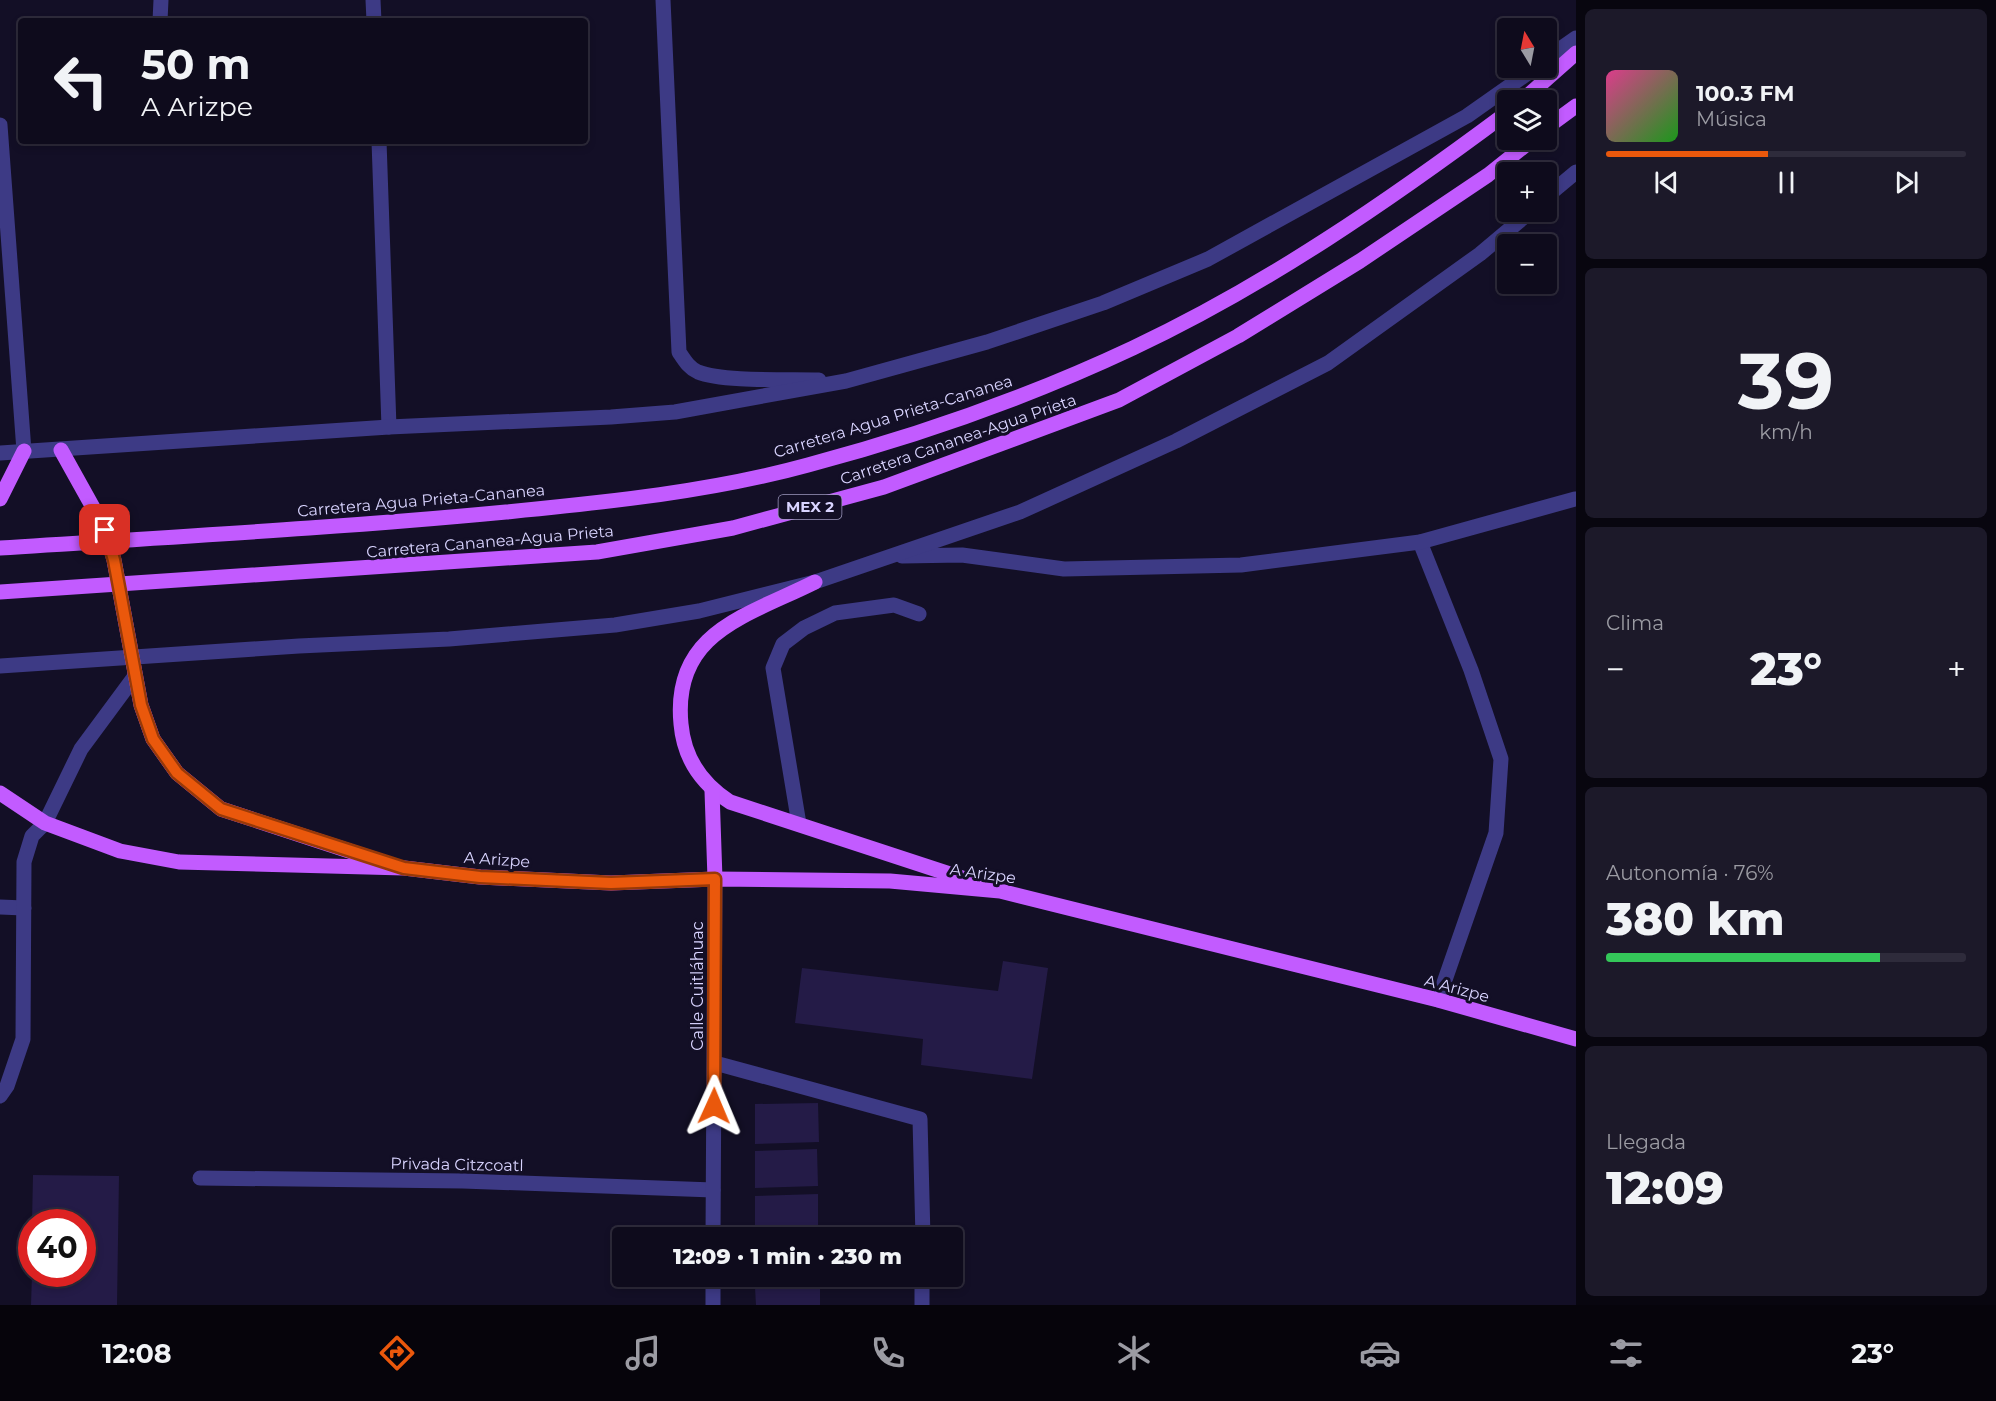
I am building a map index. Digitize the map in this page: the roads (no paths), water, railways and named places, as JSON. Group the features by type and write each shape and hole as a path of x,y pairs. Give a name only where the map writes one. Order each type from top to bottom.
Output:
{"main road":[{"path":"1533,90 1576,53"},
{"path":"1557,120 1576,106"},
{"name":"Carretera Agua Prieta-Cananea","path":"0,548 407,521 571,505 705,487 808,466 1034,391 1135,347 1241,290 1339,232 1497,120"},
{"name":"Carretera Cananea-Agua Prieta","path":"0,592 597,552 733,528 884,487 1119,400 1238,336 1360,261 1488,175 1519,150"},
{"path":"61,450 105,530 123,608 141,705 153,739 177,773 221,809 404,868"},
{"path":"0,499 24,451"},
{"path":"815,582 718,630 698,650 684,673 679,703 682,739 693,767 712,791 730,802 1000,891"},
{"path":"712,791 715,879"},
{"path":"0,793 45,823 120,850 179,862 404,868"},
{"name":"A Arizpe","path":"404,868 480,877 611,883 715,879 890,881 1000,891 1438,1000 1576,1039"}],"street":[{"path":"159,18 160,0"},
{"path":"373,0 374,18"},
{"path":"663,0 679,352 687,365 699,372 721,376 846,381"},
{"path":"1557,51 1576,38"},
{"path":"0,453 389,427 675,412 846,381 987,342 1092,306 1208,259 1467,116 1520,78"},
{"path":"0,125 24,451"},
{"path":"379,144 389,427"},
{"path":"1557,188 1576,172"},
{"path":"0,666 132,656 470,638 615,625 699,611 815,582 1020,512 1176,441 1328,363 1480,254 1518,222"},
{"path":"886,557 962,555 1064,570 1229,565 1420,542 1575,499"},
{"path":"1420,542 1471,670 1501,759 1496,833 1438,1000"},
{"path":"799,824 773,668 783,644 804,628 836,614 894,605 919,614"},
{"path":"0,1096 7,1086 23,1040 24,862 32,836 45,823 81,749 135,676"},
{"name":"Calle Cuitláhuac","path":"713,1227 715,879"},
{"path":"0,907 24,908"},
{"path":"715,1064 920,1119 922,1227"},
{"name":"Privada Citzcoatl","path":"200,1178 463,1181 713,1190"},
{"path":"713,1287 713,1305"},
{"path":"922,1287 922,1305"}]}
